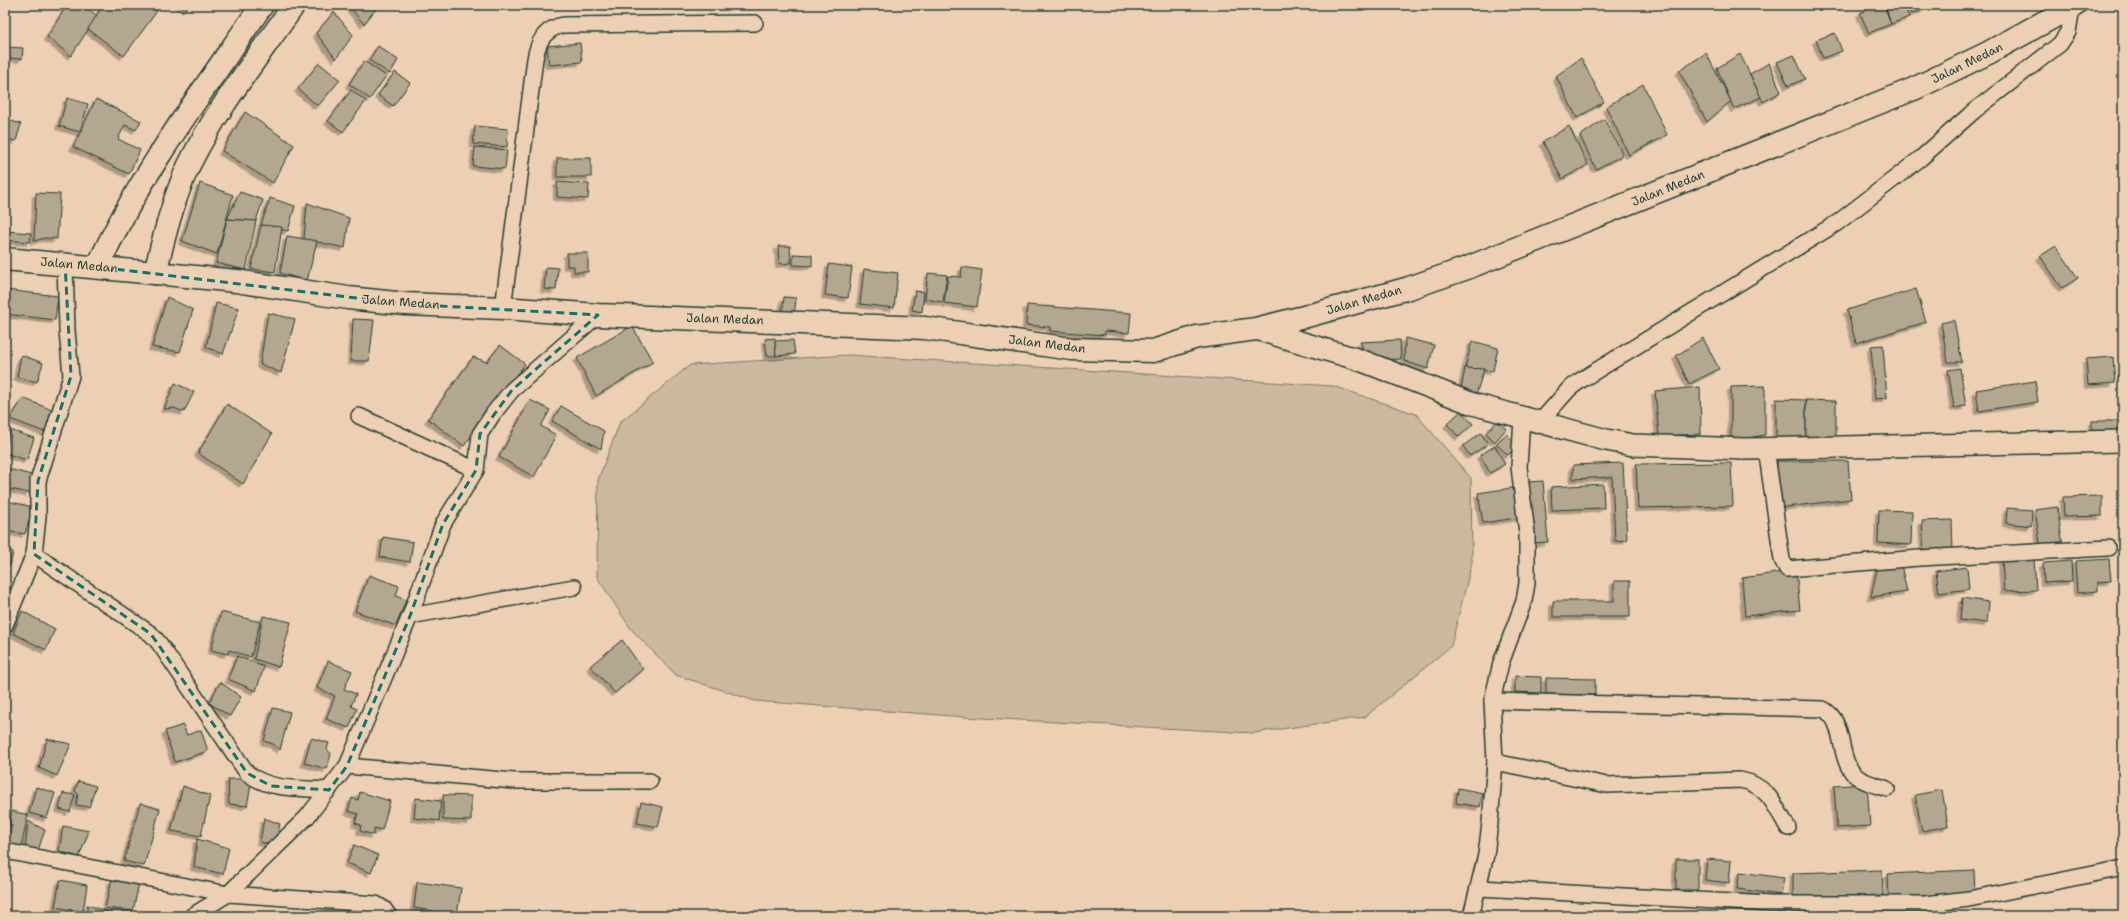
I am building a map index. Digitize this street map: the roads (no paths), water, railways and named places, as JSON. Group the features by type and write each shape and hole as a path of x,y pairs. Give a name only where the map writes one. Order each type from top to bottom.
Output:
{"main road":[{"path":"98,266 121,218 146,178 262,5"},
{"path":"155,273 162,242 178,193 203,138 294,5"},
{"name":"Jalan Medan","path":"5,259 98,266 236,281 362,300 406,304 502,308 598,315 925,328 1072,349 1153,350 1197,337 1256,329 1409,288 1467,268 1916,88 1988,53 2073,6"}],"street":[{"path":"1472,916 1479,888 1490,823 1495,762 1492,701 1501,663 1524,601 1527,583 1526,534 1519,467 1531,420 1581,380 1807,242 1867,202 1921,158 1974,111 2060,44 2068,32 2073,6"},
{"path":"502,308 535,59 539,41 544,34 556,27 564,25 755,24"},
{"path":"5,625 34,554 38,517 38,481 71,376 66,324 65,263"},
{"path":"192,916 228,894 307,817 347,766 410,616 443,524 476,470 480,434 493,414 512,390 598,315"},
{"path":"1256,329 1360,360 1455,397 1531,420 1606,440 1633,445 1766,448 2123,441"},
{"path":"359,416 476,470"},
{"path":"1766,448 1782,560 1784,567 1787,568 1927,558 2108,548"},
{"path":"34,554 151,634 159,642 247,773 255,779 271,786 329,790"},
{"path":"410,616 574,587"},
{"path":"1492,701 1823,709 1830,712 1834,718 1847,764 1854,775 1887,789"},
{"path":"1495,762 1607,785 1740,780 1751,782 1760,787 1767,794 1788,828"},
{"path":"347,766 514,780 650,781"},
{"path":"5,851 228,894 372,903 384,909 389,916"},
{"path":"1479,888 1770,904 1925,904 1969,899 2123,868"}]}
